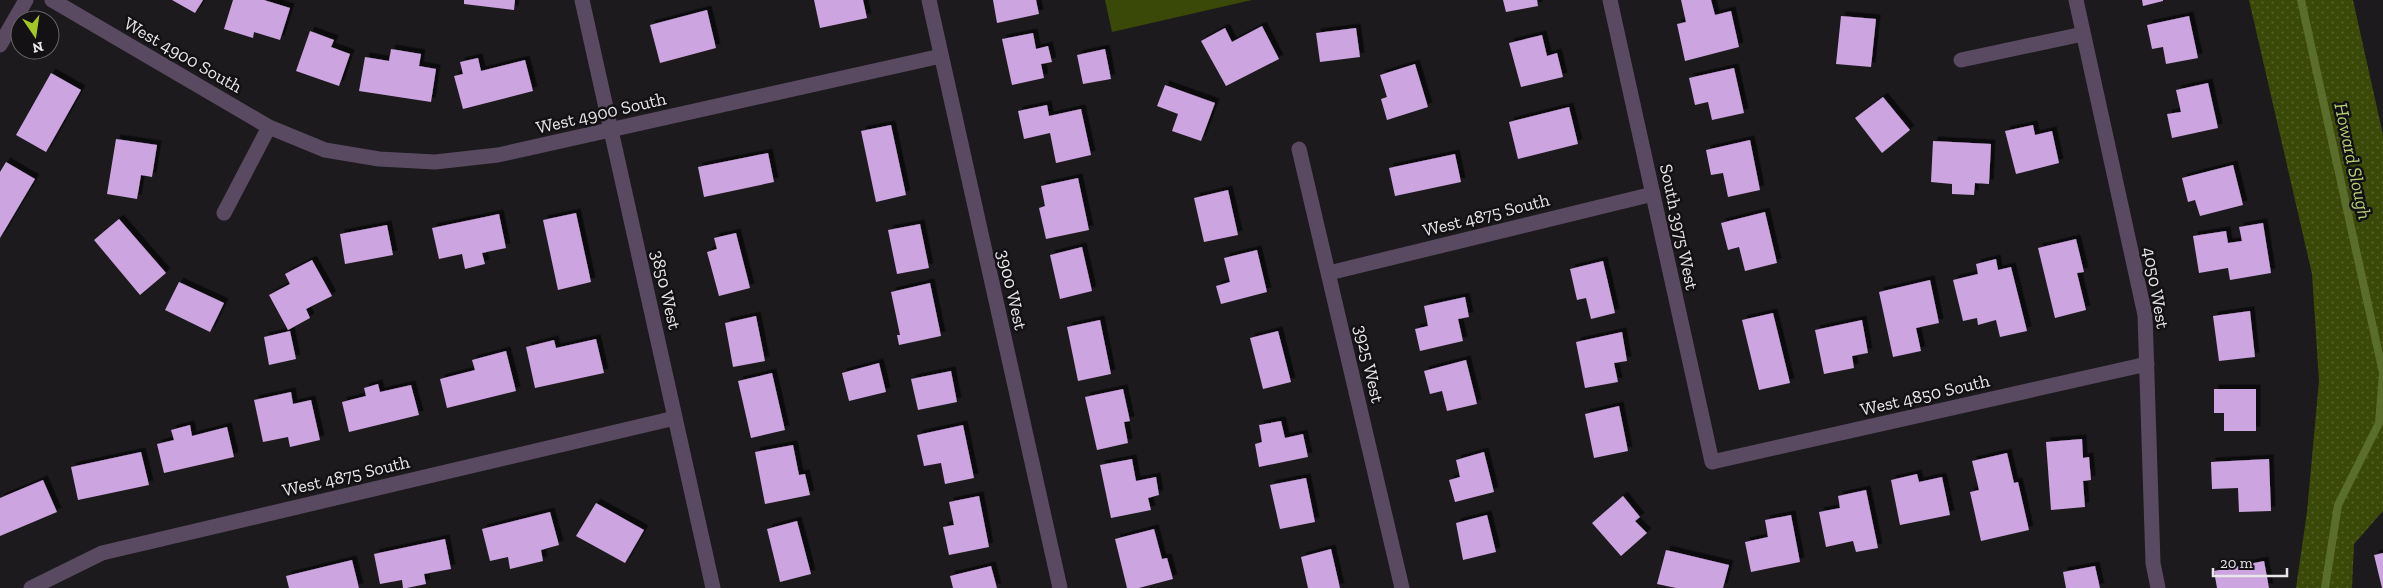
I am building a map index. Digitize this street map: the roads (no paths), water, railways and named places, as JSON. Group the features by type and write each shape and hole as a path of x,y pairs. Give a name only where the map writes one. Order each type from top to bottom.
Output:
{"street":[{"path":"0,45 26,0"},
{"name":"West 4900 South","path":"52,0 269,128 325,150 379,159 435,162 498,156 941,56"},
{"name":"3850 West","path":"582,0 713,588"},
{"name":"3900 West","path":"929,0 1060,588"},
{"name":"South 3975 West","path":"1610,0 1712,462"},
{"name":"4050 West","path":"2076,0 2145,315 2153,563 2158,588"},
{"path":"1961,60 2083,34"},
{"path":"224,213 269,128"},
{"name":"3925 West","path":"1299,149 1402,588"},
{"name":"West 4875 South","path":"1328,273 1653,194"},
{"name":"West 4850 South","path":"1712,462 2147,364"},
{"name":"West 4875 South","path":"31,588 102,553 675,418"}],"waterway":[{"name":"Howard Slough","path":"2301,0 2383,373 2379,423 2338,505 2325,588"}]}
